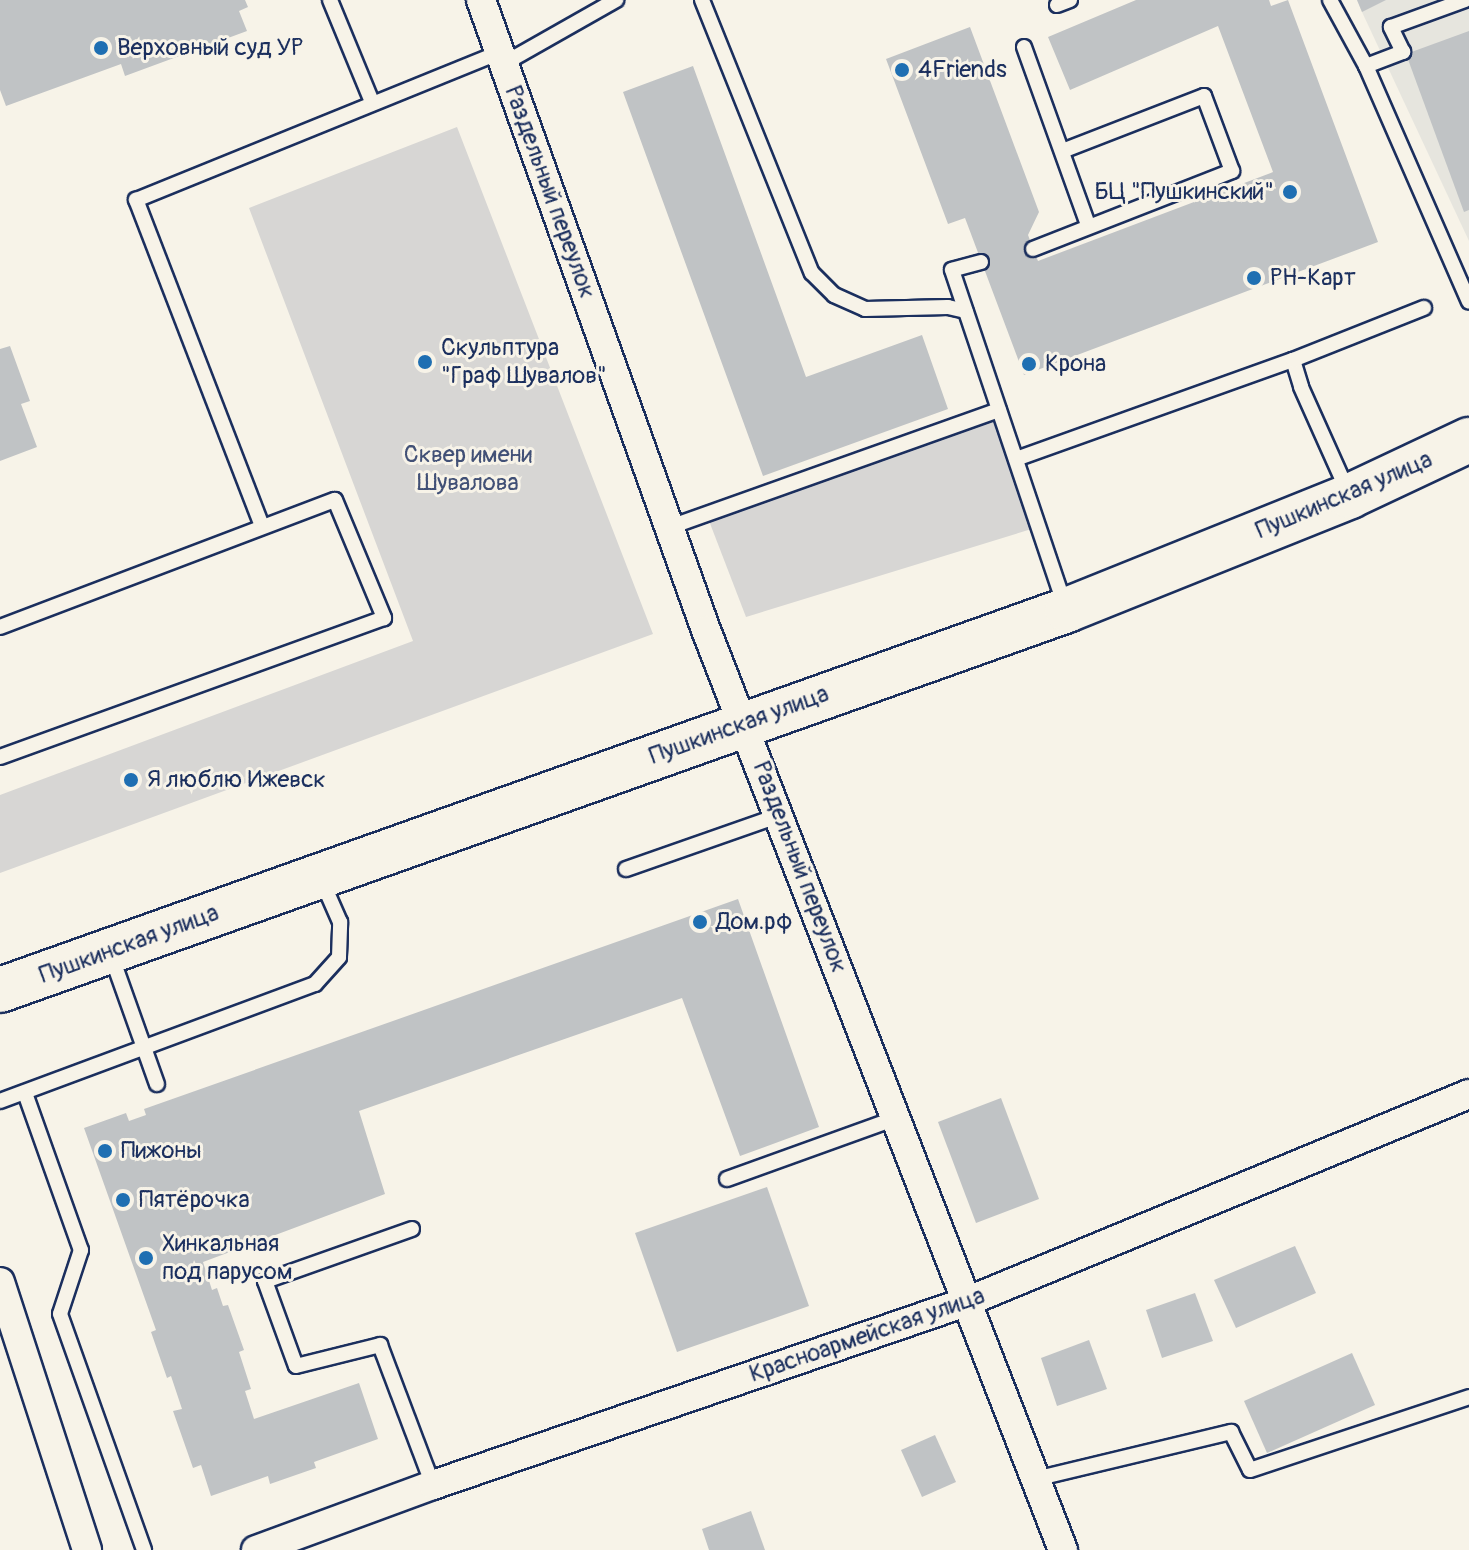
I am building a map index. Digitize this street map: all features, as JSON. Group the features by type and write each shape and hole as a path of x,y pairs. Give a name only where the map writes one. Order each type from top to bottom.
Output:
{"main road":[{"name":"Пушкинская улица","path":"0,990 1067,610 1350,496 1469,440"}],"street":[{"name":"Раздельный переулок","path":"481,0 706,630 1063,1550"},
{"name":"Красноармейская улица","path":"256,1550 433,1485 966,1302 1469,1094"},
{"path":"0,1282 87,1550"}],"lane":[{"path":"330,0 372,102"},
{"path":"262,526 136,200 372,102 503,57 616,0"},
{"path":"702,0 812,273 834,295 865,309 948,307 966,311"},
{"path":"1330,0 1366,66 1467,294"},
{"path":"1366,66 1403,52 1391,27 1465,0"},
{"path":"1024,47 1088,225"},
{"path":"1033,249 1232,171 1204,96 1062,151"},
{"path":"981,262 952,270 1067,610"},
{"path":"1016,459 1293,360 1424,308"},
{"path":"1293,360 1301,387 1350,496"},
{"path":"670,527 999,410"},
{"path":"0,627 335,500 384,618 0,757"},
{"path":"626,869 780,815"},
{"path":"0,1101 315,984 339,957 340,922 319,875"},
{"path":"109,951 157,1084"},
{"path":"25,1093 81,1250 60,1314 144,1550"},
{"path":"727,1179 896,1118"},
{"path":"412,1229 265,1281 296,1366 380,1345 433,1485"},
{"path":"1035,1479 1231,1432 1250,1470 1469,1397"}],"shaded area":[{"path":"1357,0 1469,0 1469,241 1362,12"}],"green space":[{"name":"Сквер имени Шувалова","path":"457,127 653,634 0,873 0,795 413,641 249,208"},
{"path":"999,410 1038,527 746,617 706,513"}],"building":[{"name":"Верховный суд УР","path":"0,0 245,0 248,7 239,11 247,31 125,76 121,64 6,106 0,90"},
{"name":"БЦ \"Пушкинский\"","path":"1136,0 1269,0 1271,6 1288,0 1378,242 1024,375 965,218 948,224 886,59 970,27 1039,212 1028,235 1038,261 1273,172 1218,26 1070,90 1048,37"},
{"path":"1357,0 1386,0 1362,12"},
{"path":"1469,31 1469,210 1464,212 1406,54"},
{"path":"693,66 806,377 922,335 948,409 763,476 623,92"},
{"path":"10,346 30,401 21,404 37,447 0,461 0,349"},
{"path":"738,899 819,1127 740,1156 682,998 359,1111 385,1194 203,1262 212,1290 217,1288 223,1306 228,1305 244,1350 239,1352 251,1389 245,1391 254,1419 359,1383 378,1439 314,1462 316,1468 270,1484 268,1476 211,1496 201,1465 193,1468 173,1411 182,1409 171,1376 167,1378 151,1332 156,1330 84,1128 126,1113 129,1121 146,1115 144,1109"},
{"path":"1001,1098 1039,1199 976,1223 938,1122"},
{"path":"767,1187 809,1306 677,1352 635,1233"},
{"path":"1295,1246 1316,1293 1236,1328 1214,1280"},
{"path":"1195,1293 1213,1341 1162,1358 1146,1310"},
{"path":"1089,1340 1107,1389 1057,1406 1041,1358"},
{"path":"1352,1353 1375,1405 1267,1453 1244,1401"},
{"path":"935,1435 956,1482 922,1497 901,1450"},
{"path":"751,1511 765,1550 709,1550 702,1529"}],"place":[{"name":"Верховный суд УР","path":"101,48"},
{"name":"4Friends","path":"902,70"},
{"name":"БЦ \"Пушкинский\"","path":"1290,192"},
{"name":"РН-Карт","path":"1254,278"},
{"name":"Скульптура \"Граф Шувалов\"","path":"425,362"},
{"name":"Крона","path":"1029,364"},
{"name":"Я люблю Ижевск","path":"131,780"},
{"name":"Дом.рф","path":"700,922"},
{"name":"Пижоны","path":"105,1151"},
{"name":"Пятёрочка","path":"123,1200"},
{"name":"Хинкальная под парусом","path":"146,1258"}]}
